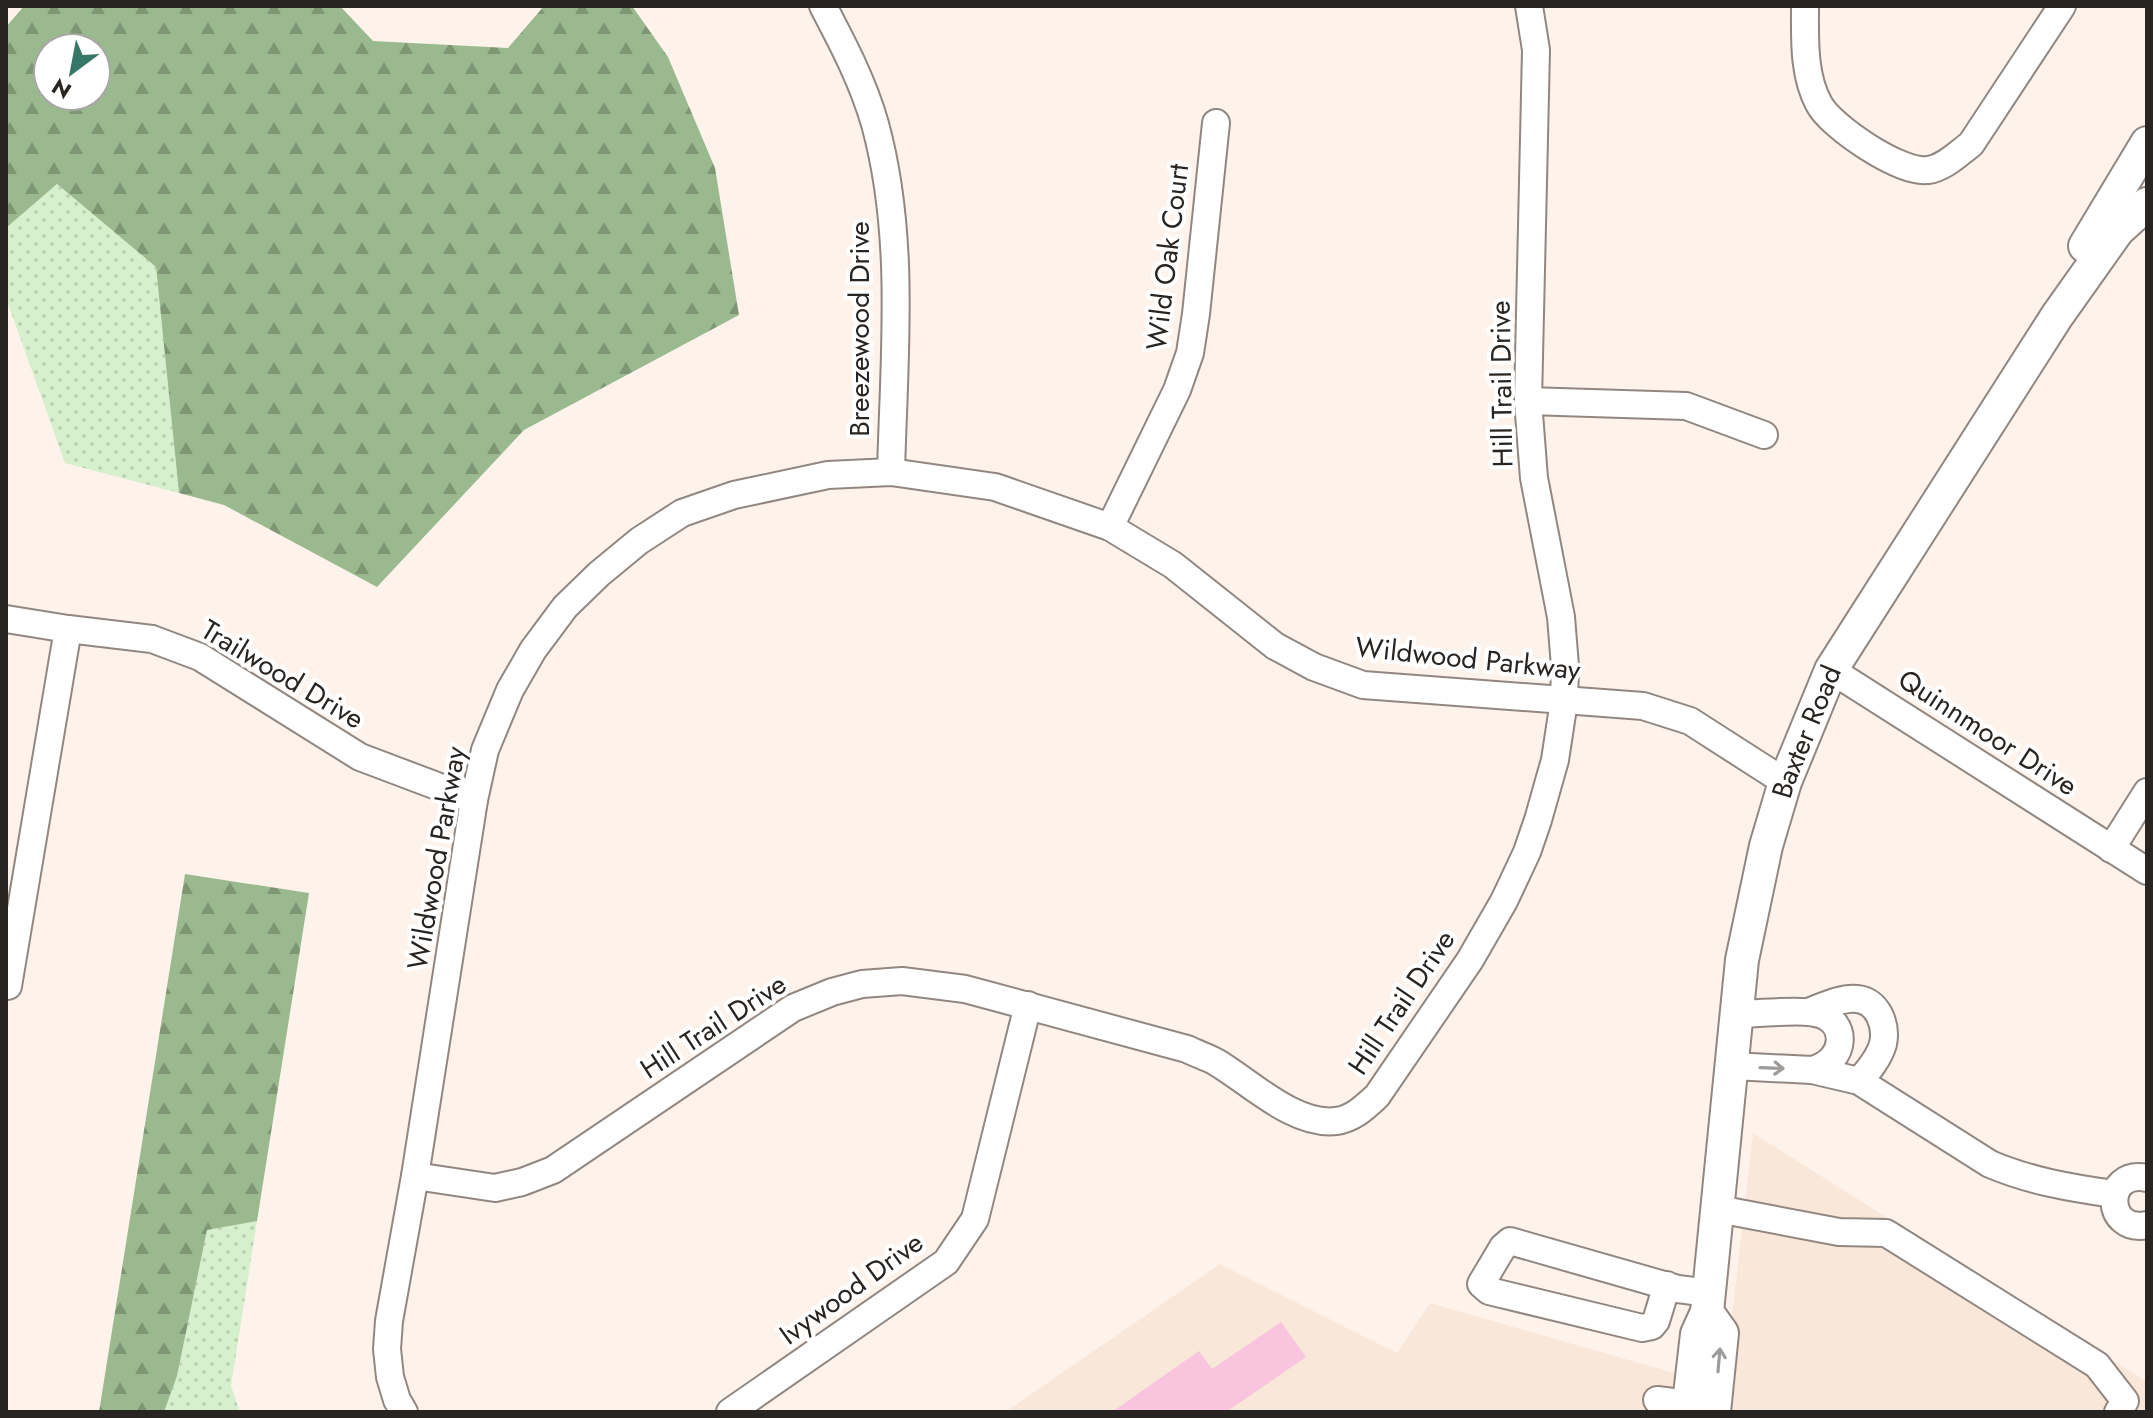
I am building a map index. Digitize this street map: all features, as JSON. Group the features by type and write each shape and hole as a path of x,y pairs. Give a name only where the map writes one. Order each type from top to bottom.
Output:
{"main road":[{"path":"2057,316 2054,299 2147,143"},
{"name":"Baxter Road","path":"2118,230 2132,192 2147,168"},
{"name":"Baxter Road","path":"1687,1407 1697,1334 1708,1302 1742,960 1755,890 1785,782 1831,670 2057,316 2118,230 2147,204"}],"street":[{"name":"Breezewood Drive","path":"823,6 851,59 874,123 890,193 896,264 891,472"},
{"name":"Hill Trail Drive","path":"415,1176 495,1188 553,1170 793,1008 862,984 902,981 965,989 1187,1049 1214,1061 1292,1112 1315,1120 1337,1121 1360,1113 1377,1096 1470,960 1504,901 1538,820 1555,760 1564,701 1561,617 1534,478 1528,401 1536,50 1529,6"},
{"path":"1805,6 1808,74 1819,106 1866,148 1912,168 1928,170 1950,160 1971,144 2062,6"},
{"name":"Wild Oak Court","path":"1110,527 1177,390 1190,353 1216,123"},
{"path":"1528,401 1686,406 1764,435"},
{"name":"Wildwood Parkway","path":"404,1412 390,1377 387,1349 389,1321 474,800 485,750 510,690 533,650 565,607 629,549 682,513 734,495 828,475 891,472 995,487 1110,527 1173,565 1275,646 1314,667 1363,685 1643,706 1690,721 1785,782"},
{"name":"Trailwood Drive","path":"6,619 152,639 200,657 360,757 474,800"},
{"path":"8,986 68,629"},
{"name":"Quinnmoor Drive","path":"1831,670 2147,871"},
{"path":"2111,849 2147,792"},
{"path":"1808,1012 1856,999 1866,1001 1880,1015 1884,1042 1871,1069 1859,1081"},
{"name":"Ivywood Drive","path":"730,1412 946,1262 975,1219 1028,1005"},
{"path":"1738,1014 1808,1012 1824,1016 1832,1022 1840,1040 1837,1054 1831,1062 1812,1070"},
{"path":"1732,1066 1812,1070 1859,1081 1990,1164 2058,1187 2114,1194"},
{"path":"2147,1178 2130,1178 2122,1182 2114,1194 2116,1212 2121,1219 2131,1225 2147,1225"},
{"path":"1718,1209 1839,1232 1886,1233 2097,1365 2125,1401 2118,1412"},
{"path":"1667,1285 1656,1321 1652,1326 1642,1328 1489,1291 1481,1284 1503,1247 1510,1241 1667,1285 1708,1302"}],"shaded area":[{"path":"1753,1133 2147,1382 2147,1412 1721,1412"},
{"path":"1220,1264 1397,1353 1430,1303 1674,1373 1671,1412 1005,1412"}],"green space":[{"path":"24,6 340,6 373,41 508,48 544,6 632,6 668,57 715,168 739,315 524,430 377,587 224,505 179,493 156,267 57,184 6,228 6,27"},
{"path":"57,184 156,267 179,493 65,463 6,298 6,228"},
{"path":"185,874 309,893 257,1221 207,1230 177,1376 164,1412 99,1412"},
{"path":"257,1221 231,1386 240,1412 164,1412 177,1376 207,1230"}],"building":[{"path":"1281,1322 1306,1357 1226,1412 1112,1412 1199,1351 1212,1369"}]}
